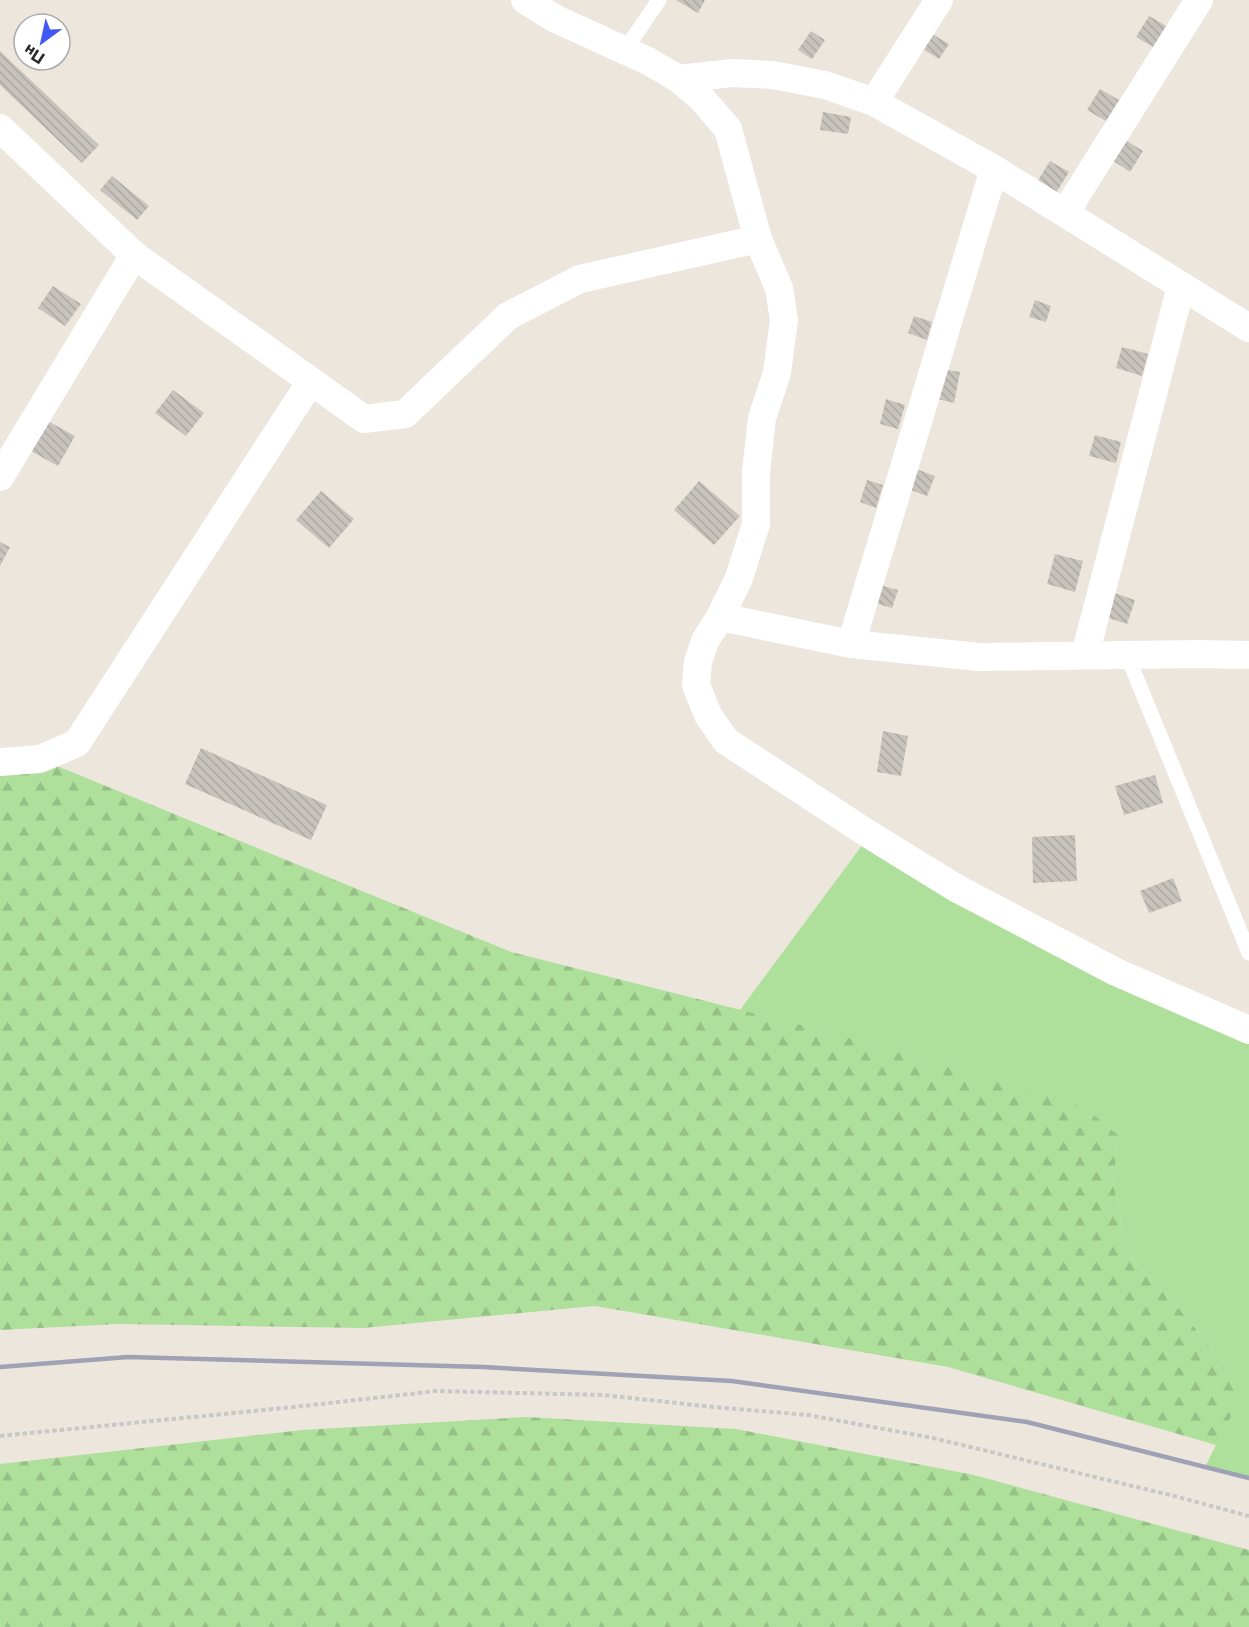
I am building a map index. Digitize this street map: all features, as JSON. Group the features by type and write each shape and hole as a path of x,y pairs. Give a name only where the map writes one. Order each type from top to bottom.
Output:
{"street":[{"path":"525,0 556,19 648,61 679,79 702,99 728,129 758,239 779,288 784,320 777,373 762,418 756,472 756,524 739,578 720,617 705,641 698,662 696,685 708,716 726,741 956,888 1116,972 1249,1030"},
{"path":"874,102 939,0"},
{"path":"1065,213 1199,0"},
{"path":"679,79 732,73 773,75 825,85 874,102 994,169 1249,328"},
{"path":"0,128 134,255 364,419 405,414 508,316 580,279 758,239"},
{"path":"851,644 994,169"},
{"path":"0,477 134,255"},
{"path":"1085,655 1180,286"},
{"path":"0,762 40,759 77,743 311,381"},
{"path":"720,617 851,644 979,657 1249,655"}],"lane":[{"path":"625,51 659,0"},
{"path":"1127,655 1249,953"}],"path":[{"path":"0,1436 436,1391 604,1395 808,1415 933,1438 1249,1516"}],"green space":[{"path":"40,759 511,952 829,1032 1084,1107 1119,1136 1113,1182 1129,1257 1176,1305 1229,1370 1237,1405 1216,1445 948,1367 595,1306 363,1328 118,1324 0,1330 0,762"},
{"path":"863,844 1249,1041 1249,1478 1205,1467 1236,1405 1229,1370 1176,1305 1129,1257 1113,1182 1119,1136 829,1032 740,1010"},
{"path":"526,1417 736,1429 974,1475 1249,1550 1249,1627 0,1627 0,1464 302,1430"}],"building":[{"path":"676,0 705,0 698,13"},
{"path":"1149,16 1168,27 1155,48 1136,37"},
{"path":"811,31 825,40 812,59 798,50"},
{"path":"932,34 949,44 939,59 923,49"},
{"path":"0,51 12,62 12,72 22,72 99,145 82,163 0,85"},
{"path":"1100,89 1119,100 1106,121 1087,110"},
{"path":"823,112 851,117 848,134 820,130"},
{"path":"1124,139 1143,151 1130,172 1112,160"},
{"path":"1050,161 1069,172 1056,193 1037,182"},
{"path":"112,176 149,206 137,220 100,190"},
{"path":"53,286 81,304 65,326 38,308"},
{"path":"1035,300 1051,306 1046,322 1029,317"},
{"path":"914,316 932,322 927,340 908,333"},
{"path":"1122,347 1148,354 1142,376 1116,368"},
{"path":"943,369 960,372 954,403 937,399"},
{"path":"173,390 204,413 186,436 155,413"},
{"path":"886,399 905,405 898,429 880,424"},
{"path":"46,420 75,436 58,466 29,450"},
{"path":"1095,435 1121,442 1116,463 1089,456"},
{"path":"916,469 935,476 927,496 908,489"},
{"path":"867,480 883,485 876,508 860,502"},
{"path":"699,481 740,516 714,545 674,510"},
{"path":"321,491 354,519 329,548 296,520"},
{"path":"0,542 10,547 0,566"},
{"path":"1055,554 1083,561 1075,592 1047,584"},
{"path":"880,585 898,590 892,608 875,603"},
{"path":"1108,591 1135,600 1127,624 1100,615"},
{"path":"883,731 908,736 901,776 877,772"},
{"path":"201,748 327,805 311,840 185,784"},
{"path":"1155,775 1163,803 1124,815 1115,786"},
{"path":"1075,835 1077,881 1033,883 1032,837"},
{"path":"1173,878 1182,901 1149,913 1140,891"}],"railway":[{"path":"0,1367 128,1357 483,1367 732,1381 1027,1422 1249,1478"}]}
